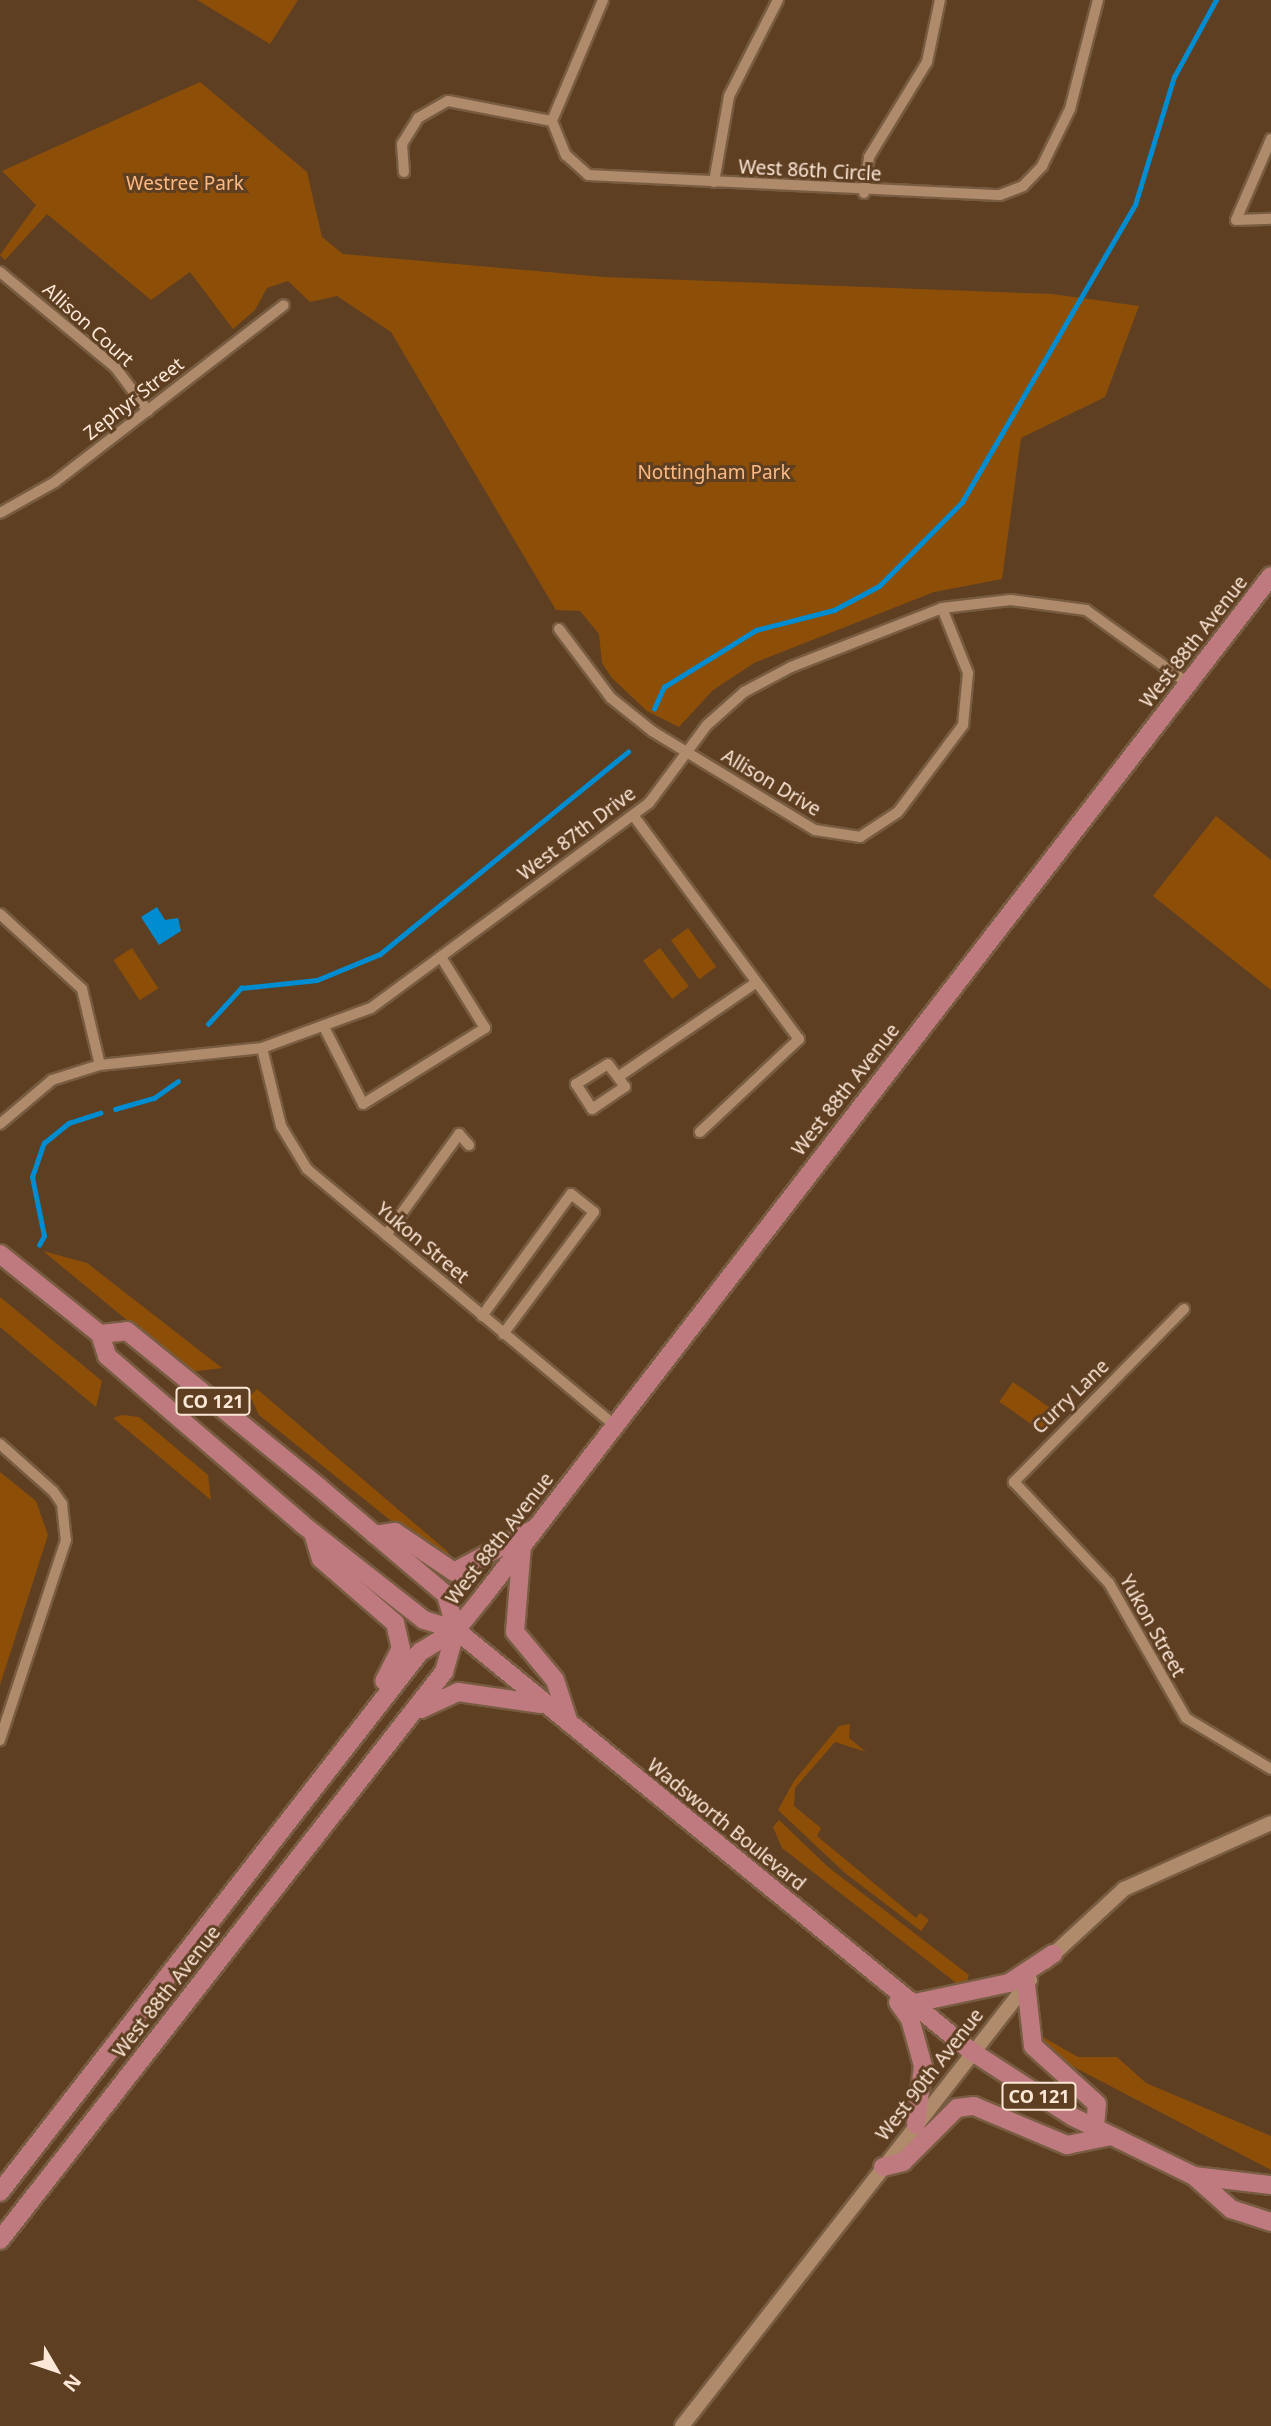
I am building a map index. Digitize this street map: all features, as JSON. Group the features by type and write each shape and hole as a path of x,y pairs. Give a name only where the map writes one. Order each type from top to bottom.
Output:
{"main road":[{"name":"West 88th Avenue","path":"0,2192 420,1652 456,1630 1271,576"},
{"name":"Wadsworth Boulevard","path":"0,1254 100,1334 107,1356 313,1533 424,1620 456,1630 885,1985 971,2051"},
{"name":"CO 121","path":"100,1334 127,1331 374,1535 446,1595 456,1630"},
{"path":"374,1535 395,1532 454,1572 534,1529"},
{"path":"313,1533 321,1559 395,1623 401,1648 376,1691 373,1715"},
{"path":"522,1545 515,1632 555,1680 569,1723"},
{"name":"West 88th Avenue","path":"0,2240 444,1672 456,1630"},
{"path":"406,1721 432,1700 458,1692 507,1694 547,1706"},
{"path":"910,2004 1009,1983 1053,1954"},
{"path":"1026,1984 1033,2046 1097,2104 1095,2127"},
{"path":"885,1985 910,2019 921,2056 916,2125"},
{"name":"CO 121","path":"971,2051 1111,2136 1194,2175 1231,2209 1271,2222"},
{"path":"883,2167 903,2162 957,2108 983,2109 1067,2145 1111,2136"},
{"name":"CO 121","path":"1194,2175 1271,2185"}],"street":[{"path":"404,172 402,144 418,118 448,101 552,121 603,0"},
{"path":"714,183 729,96 778,0"},
{"path":"864,193 869,157 927,62 940,0"},
{"name":"West 86th Circle","path":"552,121 566,155 588,175 864,193 1000,195 1023,186 1042,166 1070,109 1098,0"},
{"path":"1271,139 1236,220 1271,219"},
{"name":"Allison Court","path":"0,272 115,367 148,411"},
{"name":"Zephyr Street","path":"0,513 55,482 284,305"},
{"name":"West 87th Drive","path":"0,1124 52,1080 100,1065 262,1048 325,1029 371,1008 633,815 685,753 744,692 791,667 942,608 1011,600 1086,610 1189,684"},
{"name":"Allison Drive","path":"559,629 611,698 685,753 815,830 860,837 898,812 963,725 968,673 942,608"},
{"path":"633,815 754,984 797,1032 797,1045 700,1132"},
{"path":"0,914 82,989 100,1065"},
{"path":"325,1029 363,1104 485,1028 441,957"},
{"path":"618,1077 754,984"},
{"name":"Yukon Street","path":"262,1048 281,1126 307,1168 615,1426"},
{"path":"608,1064 618,1077 625,1087 592,1109 576,1084 608,1064"},
{"path":"386,1235 459,1134 469,1145"},
{"path":"482,1316 571,1194 594,1212 503,1334"},
{"name":"Curry Lane","path":"1014,1482 1184,1309"},
{"path":"0,1444 53,1491 62,1504 66,1540 0,1740"},
{"name":"Yukon Street","path":"1014,1482 1110,1583 1186,1718 1271,1769"},
{"name":"West 90th Avenue","path":"682,2426 971,2051 1053,1954 1124,1889 1271,1823"}],"green space":[{"path":"197,0 298,0 270,44"},
{"name":"Nottingham Park","path":"200,82 307,172 322,237 343,254 604,277 1052,294 1139,306 1105,397 1021,438 1002,579 934,592 754,663 713,690 679,727 647,711 612,678 602,663 599,634 580,611 556,610 391,332 337,296 310,302 288,281 267,288 255,310 233,329 190,272 151,300 47,214 5,260 0,255 36,205 2,171"},
{"path":"1216,816 1271,860 1271,990 1153,896"},
{"path":"688,928 716,967 699,979 671,940"},
{"path":"132,948 158,988 140,1000 114,960"},
{"path":"660,948 689,986 672,999 643,961"},
{"path":"43,1251 87,1263 222,1368 190,1372"},
{"path":"0,1297 102,1381 96,1407 0,1327"},
{"path":"1013,1382 1057,1413 1043,1433 999,1402"},
{"path":"257,1389 448,1552 450,1559 430,1552 259,1415 250,1396"},
{"path":"122,1415 139,1417 208,1475 211,1500 113,1418"},
{"path":"0,1472 36,1501 48,1535 0,1685"},
{"path":"850,1724 849,1738 866,1752 835,1742 795,1788 794,1806 821,1828 817,1836 916,1918 920,1913 929,1920 921,1931 845,1873 778,1810 794,1781 839,1726"},
{"path":"779,1820 828,1867 969,1975 964,1989 782,1848 773,1827"},
{"path":"1041,2036 1078,2057 1117,2057 1146,2083 1271,2136 1271,2170 1051,2055"}],"water":[{"path":"157,907 165,920 178,918 181,931 159,945 141,917"}],"waterway":[{"path":"654,709 664,687 756,630 834,610 879,586 962,502 1135,205 1174,77 1216,0"},
{"path":"208,1024 241,988 317,980 380,954 628,752"},
{"path":"115,1109 154,1098 178,1081"},
{"path":"39,1245 44,1236 32,1177 44,1143 69,1123 100,1113"}],"park label":[{"name":"Westree Park","path":"185,184"}]}
